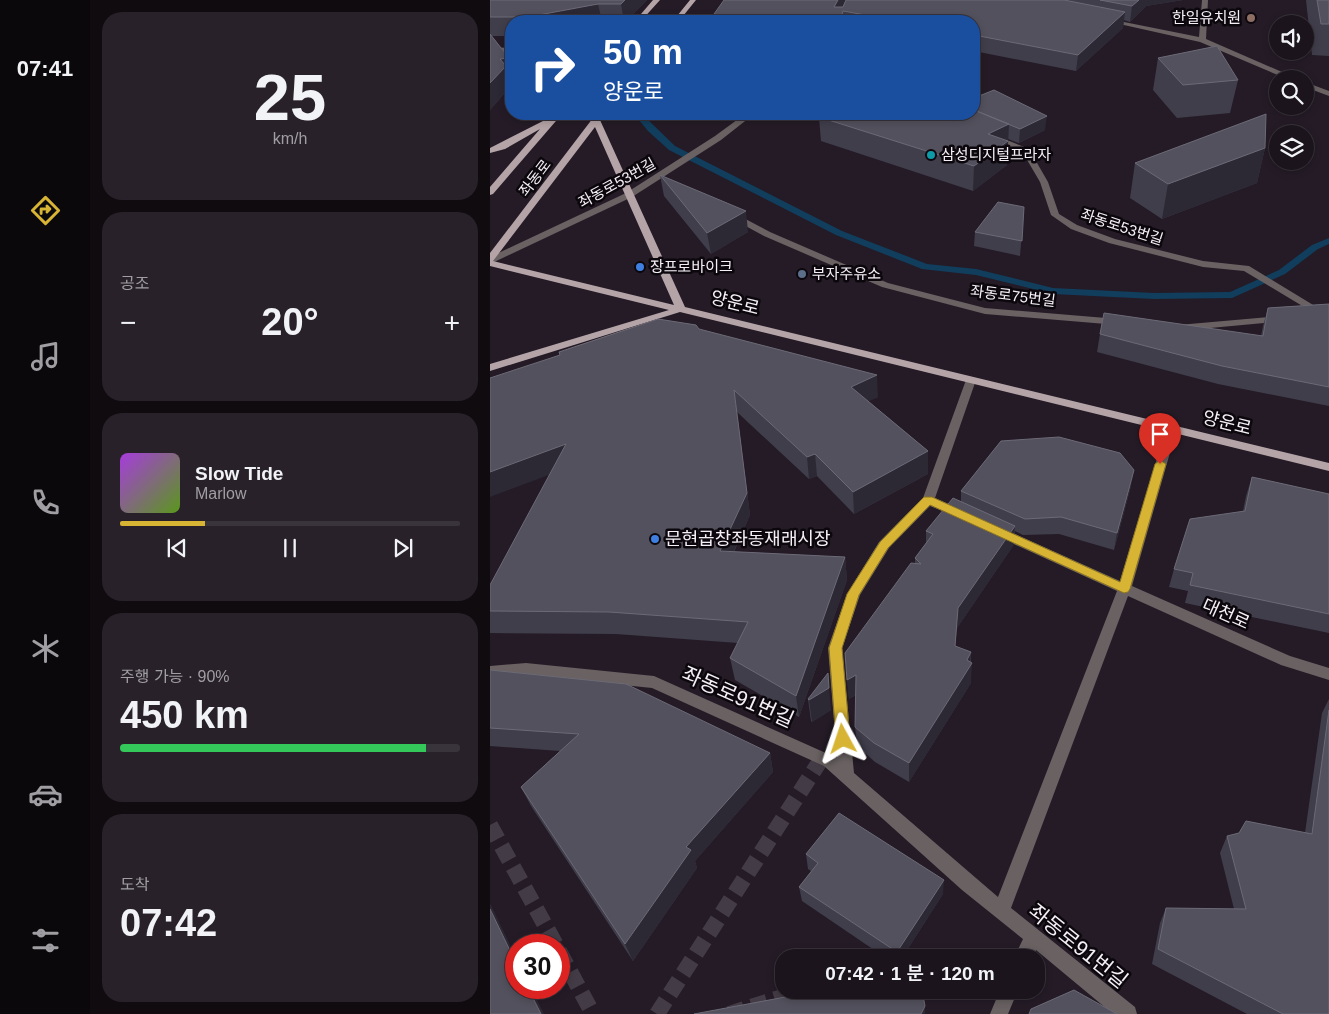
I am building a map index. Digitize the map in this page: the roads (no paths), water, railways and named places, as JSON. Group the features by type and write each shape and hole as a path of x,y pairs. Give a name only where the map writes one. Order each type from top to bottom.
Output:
{"main road":[{"path":"643,15 657,0"},
{"path":"681,15 693,0"},
{"path":"490,151 502,147 550,120"},
{"name":"좌동로","path":"490,192 553,120"},
{"name":"좌동로","path":"490,261 597,120"},
{"path":"490,368 681,309 629,195 600,120"},
{"name":"양운로","path":"490,261 1329,467"}],"street":[{"path":"1202,40 1205,0"},
{"path":"1099,19 1202,40 1273,70"},
{"path":"490,49 505,50"},
{"path":"1314,88 1329,94"},
{"name":"좌동로53번길","path":"490,261 664,178 742,120"},
{"name":"좌동로53번길","path":"989,136 1026,151 1044,182 1055,215 1074,227 1112,241 1203,264 1246,268 1327,315"},
{"name":"좌동로75번길","path":"726,211 767,234 885,285 985,311 1130,324"},
{"path":"1306,316 1327,315"},
{"path":"1169,327 1178,328 1286,318"},
{"path":"846,776 835,648 854,594 884,545 928,500 971,380"},
{"name":"좌동로91번길","path":"1001,911 1117,586 1170,428"},
{"path":"928,500 972,520"},
{"path":"989,528 1117,586"},
{"name":"대천로","path":"1117,586 1286,661 1329,674"},
{"name":"좌동로91번길","path":"490,672 526,669 654,682 829,761 968,884 1128,1014"},
{"path":"1027,949 1032,936"},
{"path":"999,1014 1005,999"}],"waterway":[{"path":"643,120 672,148 839,233 925,267 976,272 1053,291 1154,296 1232,295 1282,272 1315,247 1329,241"}],"tunnel":[{"path":"657,1014 822,758"},
{"path":"490,825 550,934"},
{"path":"570,971 593,1014"},
{"path":"729,1014 776,999"}],"place":[{"name":"한일유치원","path":"1251,18"},
{"name":"삼성디지털프라자","path":"931,155"},
{"name":"장프로바이크","path":"640,267"},
{"name":"부자주유소","path":"802,274"},
{"name":"문현곱창좌동재래시장","path":"655,539"}]}
